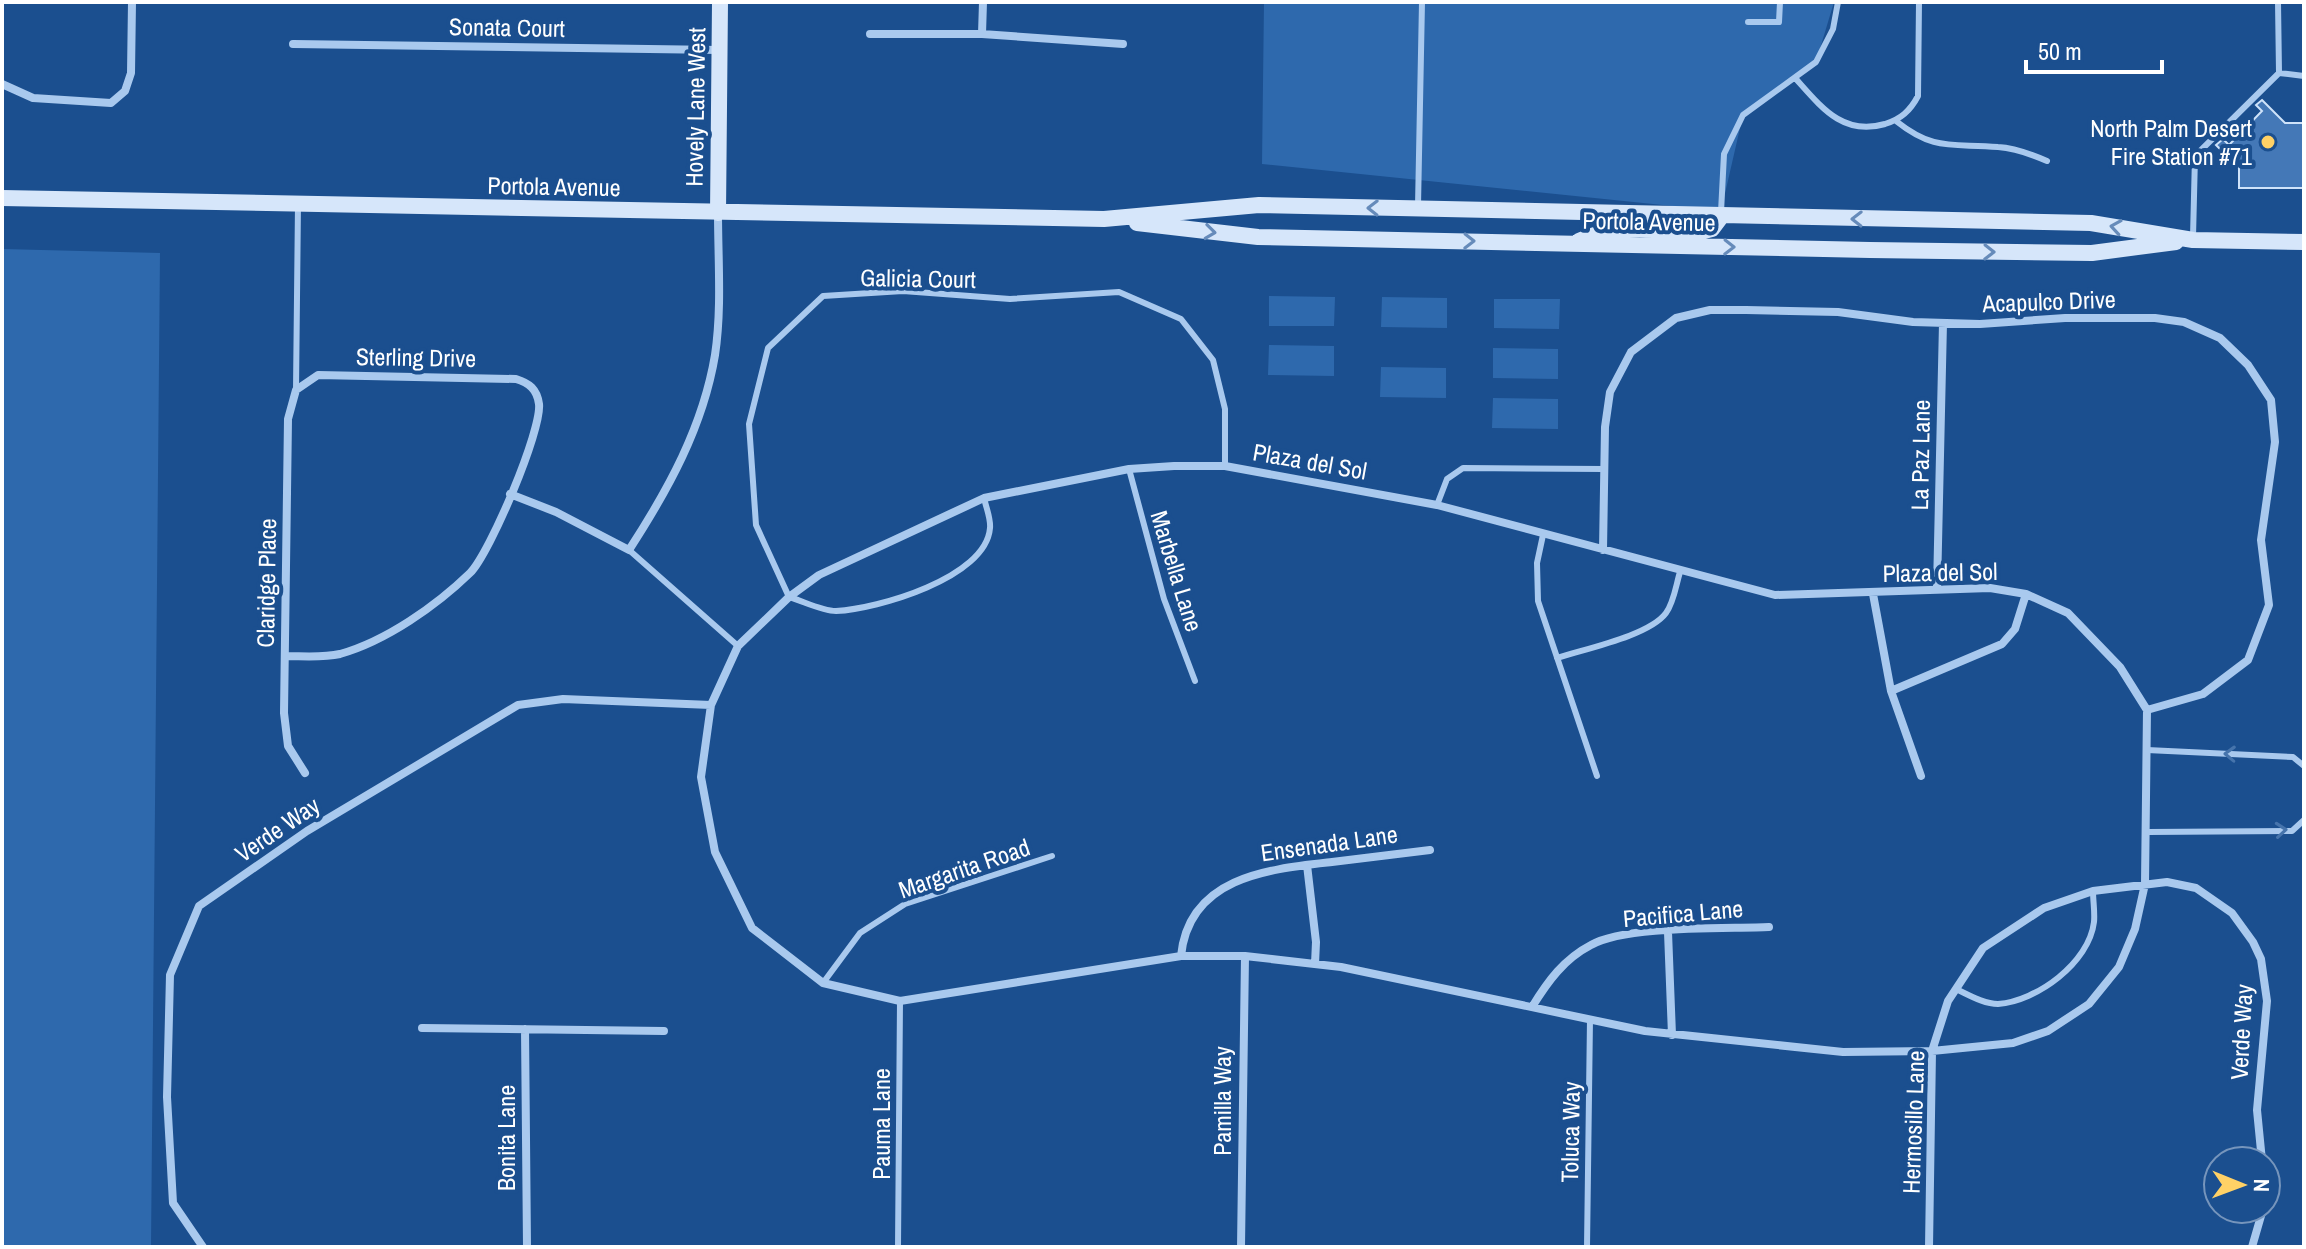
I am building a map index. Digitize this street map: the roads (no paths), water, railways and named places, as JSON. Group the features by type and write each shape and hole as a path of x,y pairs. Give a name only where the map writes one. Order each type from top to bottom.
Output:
{"main road":[{"name":"Hovely Lane West","path":"718,213 720,2"},
{"name":"Portola Avenue","path":"2,198 1104,219 1258,237 2092,253 2193,240 2304,242"},
{"name":"Portola Avenue","path":"1104,219 1259,205 2091,223 2193,240"},
{"path":"1574,243 1609,231 1700,232 1712,229 1721,217"}],"street":[{"path":"2,84 33,98 111,103 125,91 131,73 132,2"},
{"path":"982,34 983,2"},
{"path":"870,34 982,34 1123,44"},
{"name":"Sonata Court","path":"293,44 720,50"},
{"path":"285,656 342,653 404,623 442,597 472,570 490,544 510,494 556,512 629,550 663,499 696,426 715,354 718,213"},
{"name":"Acapulco Drive","path":"1603,550 1604,469 1610,392 1631,352 1676,318 1710,310 1746,310 1838,312 1943,323 1980,324 2065,318 2155,318 2184,322 2220,338 2248,365 2271,400 2275,442 2261,540 2269,605 2248,660 2203,694 2147,710"},
{"name":"La Paz Lane","path":"1937,588 1943,323"},
{"name":"Sterling Drive","path":"296,390 306,380 318,375 516,379 528,383 536,392 539,418 510,494"},
{"name":"Claridge Place","path":"296,390 288,419 285,656 288,746 305,773"},
{"name":"Plaza del Sol","path":"1225,466 1437,505 1775,595 1873,594 1937,588 1990,588 2026,594 2068,613 2120,667 2147,710 2148,832 2145,884 2135,929 2119,967 2089,1004 2048,1031 2013,1043 1932,1051 1843,1052 1672,1035 1315,964 1245,956 1181,956 900,1001 823,983 752,928 715,852 701,777 711,705 738,646 789,597 819,575 984,498 1129,469 1225,466"},
{"path":"1873,594 1877,633 1891,691 1921,776"},
{"path":"1891,691 2002,644 2015,629 2026,594"},
{"name":"Verde Way","path":"203,1247 173,1203 167,1097 170,975 199,906 307,831 518,705 563,699 711,705"},
{"name":"Ensenada Lane","path":"1181,956 1190,926 1214,895 1230,883 1260,871 1430,850"},
{"path":"1307,865 1316,942 1315,964"},
{"name":"Verde Way","path":"2145,884 2167,882 2196,888 2215,898 2242,925 2261,959 2267,1001 2257,1110 2260,1145"},
{"name":"Hermosillo Lane","path":"1929,1247 1932,1051 1948,1001 1983,948 2044,908 2093,891 2145,884"},
{"name":"Pacifica Lane","path":"1532,1007 1554,973 1593,943 1640,933 1769,927"},
{"path":"1668,932 1672,1035"},
{"name":"Pamilla Way","path":"1241,1247 1245,956"},
{"path":"422,1028 664,1031"},
{"name":"Bonita Lane","path":"525,1029 527,1247"},
{"path":"2252,1247 2258,1225"}],"lane":[{"path":"1418,209 1422,2"},
{"path":"1748,22 1779,22 1780,2"},
{"path":"1721,217 1724,154 1743,115 1816,62 1833,29 1838,2"},
{"path":"1796,79 1843,125 1869,128 1896,121 1911,109 1918,96 1919,2"},
{"path":"2193,240 2195,156 2279,73 2278,2"},
{"path":"2279,73 2304,76"},
{"path":"1896,121 1917,138 1934,145 2008,148 2047,161"},
{"path":"296,390 298,204"},
{"name":"Galicia Court","path":"789,597 756,525 749,424 768,348 823,296 903,291 1010,299 1119,292 1181,319 1213,360 1225,409 1225,466"},
{"path":"1437,505 1447,479 1463,468 1604,469"},
{"name":"Marbella Lane","path":"1129,469 1164,599 1195,681"},
{"path":"789,597 833,611 878,605 953,574 978,556 990,529 984,498"},
{"path":"1543,535 1536,586 1597,776"},
{"path":"629,550 738,646"},
{"path":"1557,658 1638,632 1658,620 1670,605 1680,572"},
{"path":"2147,750 2293,757 2304,766"},
{"path":"2148,832 2292,831 2304,820"},
{"name":"Margarita Road","path":"823,983 860,933 905,904 1052,856"},
{"path":"1956,989 1998,1004 2036,992 2062,974 2090,938 2094,922 2093,891"},
{"name":"Pauma Lane","path":"898,1247 900,1001"},
{"name":"Toluca Way","path":"1587,1247 1590,1019"}],"place":[{"name":"North Palm Desert Fire Station #71","path":"2268,142"}]}
